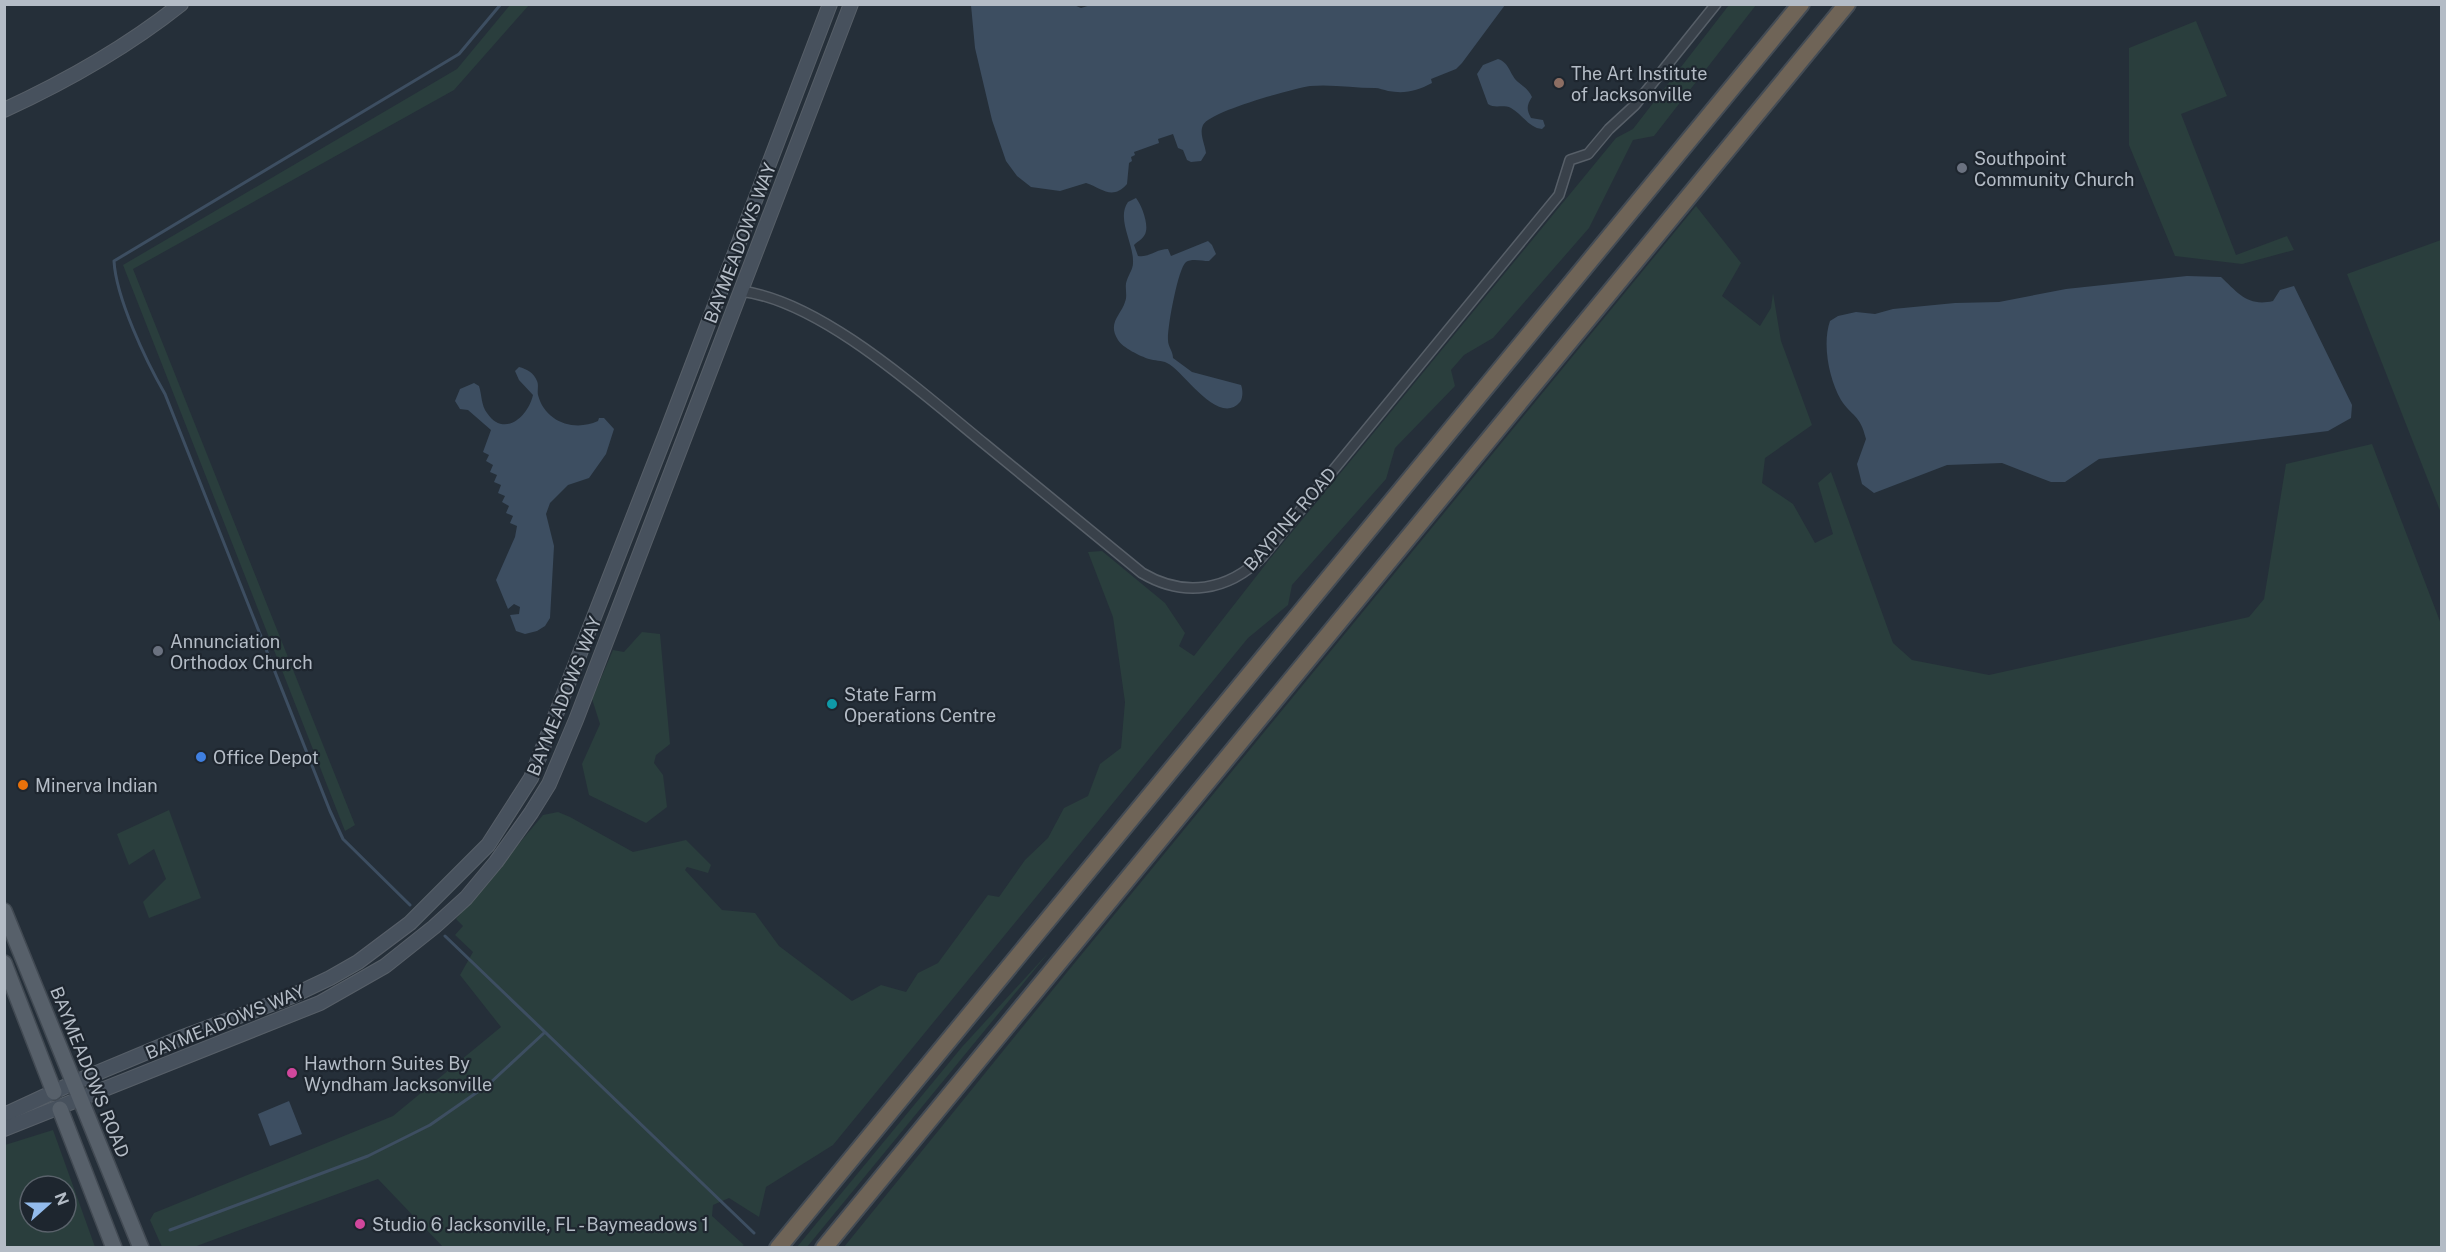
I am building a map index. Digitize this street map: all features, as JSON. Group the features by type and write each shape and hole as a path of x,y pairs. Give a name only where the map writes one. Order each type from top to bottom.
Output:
{"highway":[{"path":"778,1248 1801,4"},
{"path":"824,1248 1847,4"}],"main road":[{"name":"BAYMEADOWS ROAD","path":"4,911 141,1248"},
{"path":"4,963 54,1092"},
{"path":"60,1109 114,1248"}],"street":[{"path":"4,110 85,69 155,25 181,4"},
{"name":"BAYMEADOWS WAY","path":"4,1115 183,1036 290,997 330,978 358,962 410,923 488,844 531,778 667,431 830,4"},
{"name":"BAYMEADOWS WAY","path":"4,1130 337,995 385,966 435,927 466,898 496,862 549,784 576,720 851,4"},
{"name":"BAYPINE ROAD","path":"740,291 760,294 788,305 868,351 1142,573 1176,587 1213,586 1241,575 1262,557 1559,195 1570,160 1588,154 1609,129 1635,105 1716,4"},
{"path":"330,978 337,995"},
{"path":"54,1092 60,1109"}],"green space":[{"path":"510,5 529,5 454,90 133,269 355,825 345,831 123,265 457,69"},
{"path":"1729,5 1756,5 1654,136 1633,140 1589,228 1493,338 1464,355 1451,370 1455,386 1395,448 1386,479 1292,585 1288,605 1248,638 833,1145 766,1187 759,1217 729,1198 713,1205 712,1216 744,1245 741,1247 443,1247 378,1179 194,1247 162,1247 150,1220 154,1213 393,1116 501,1027 460,975 473,952 455,935 463,926 456,919 543,815 558,812 633,852 686,840 711,865 708,873 687,867 685,870 722,910 755,913 779,946 852,1001 881,985 906,992 918,973 938,963 988,895 999,897 1025,860 1048,838 1064,808 1088,796 1100,764 1121,748 1125,702 1113,617 1088,552 1102,551 1165,603 1185,633 1179,646 1194,656 1269,560 1616,138 1633,129"},
{"path":"2196,21 2227,96 2181,114 2236,255 2287,236 2294,250 2242,264 2175,256 2129,145 2129,48"},
{"path":"1696,206 1741,263 1722,296 1760,326 1771,308 1773,293 1781,341 1812,425 1765,458 1762,483 1793,504 1815,543 1833,534 1818,483 1831,472 1893,643 1912,660 1989,675 2249,617 2264,599 2286,464 2372,444 2441,624 2441,1247 844,1247 1068,971"},
{"path":"2442,240 2441,513 2347,274"},
{"path":"642,632 660,634 670,744 656,755 654,763 663,775 667,807 646,823 589,795 582,764 600,724 592,699 613,650 624,652"},
{"path":"169,810 201,898 149,918 143,902 166,879 154,849 129,865 117,834"},
{"path":"1049,952 807,1247 797,1247 962,1047"},
{"path":"53,1130 69,1174 18,1174 18,1234 78,1234 78,1200 95,1247 5,1247 5,1145"}],"water":[{"path":"1094,4 1505,5 1456,69 1431,79 1432,83 1416,90 1400,92 1377,88 1326,85 1287,91 1235,107 1209,119 1202,128 1206,153 1201,161 1187,160 1183,150 1178,148 1173,134 1158,139 1159,143 1134,152 1135,155 1131,157 1132,161 1129,163 1127,184 1117,192 1107,192 1086,183 1060,191 1031,187 1017,176 1006,161 992,120 975,48 971,5 1074,5 1081,8"},
{"path":"1498,59 1505,63 1515,79 1526,88 1532,97 1528,105 1528,112 1531,118 1543,120 1545,126 1542,129 1533,126 1511,108 1488,104 1477,74 1483,65"},
{"path":"1136,198 1144,213 1146,223 1144,236 1134,245 1138,256 1146,256 1168,249 1171,256 1208,241 1212,245 1216,254 1209,261 1191,260 1183,267 1169,324 1168,342 1173,358 1192,372 1241,385 1241,400 1231,408 1222,408 1212,403 1174,368 1165,362 1149,359 1132,351 1120,343 1115,334 1114,324 1126,299 1126,283 1133,263 1125,223 1125,209 1128,202"},
{"path":"2187,276 2221,277 2244,297 2257,302 2273,301 2280,290 2294,286 2352,405 2351,418 2328,431 2099,459 2065,482 2051,482 2002,463 1947,465 1874,493 1862,484 1857,464 1866,439 1861,425 1841,400 1833,382 1827,351 1830,321 1838,316 1856,312 1875,314 1893,309 1955,303 1999,302 2066,289"},
{"path":"519,367 534,376 538,383 538,395 542,404 554,418 570,425 579,425 604,418 614,429 606,454 589,478 568,485 550,503 546,514 554,546 550,618 545,626 525,634 516,631 510,615 519,614 520,607 514,604 508,609 496,580 515,537 517,526 510,523 513,516 506,513 509,506 502,502 505,496 498,493 501,485 494,482 497,475 490,472 493,465 486,461 489,455 483,452 491,430 468,410 460,409 455,401 460,389 474,383 479,386 484,407 494,420 501,424 515,422 526,411 533,395 519,380 515,371"},
{"path":"289,1101 302,1134 270,1146 258,1114"}],"waterway":[{"path":"410,905 343,839 330,811 165,394 133,329 120,293 114,261 459,54 501,4"},
{"path":"445,936 754,1233"},
{"path":"170,1230 368,1156 430,1125 489,1084 544,1033"}],"place":[{"name":"The Art Institute of Jacksonville","path":"1559,83"},
{"name":"Southpoint Community Church","path":"1962,168"},
{"name":"Annunciation Orthodox Church","path":"158,651"},
{"name":"State Farm Operations Centre","path":"832,704"},
{"name":"Office Depot","path":"201,757"},
{"name":"Minerva Indian","path":"23,785"},
{"name":"Hawthorn Suites By Wyndham Jacksonville","path":"292,1073"},
{"name":"Studio 6 Jacksonville, FL - Baymeadows 1","path":"360,1224"}]}
